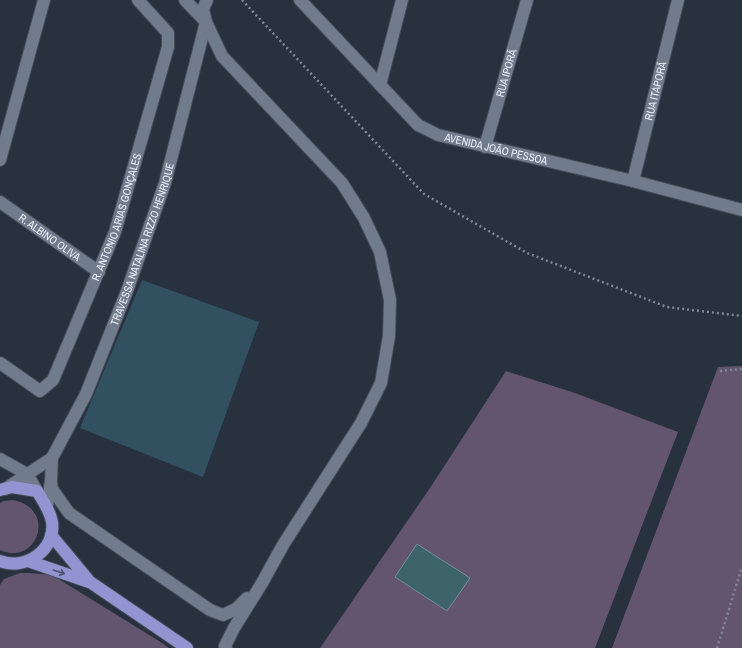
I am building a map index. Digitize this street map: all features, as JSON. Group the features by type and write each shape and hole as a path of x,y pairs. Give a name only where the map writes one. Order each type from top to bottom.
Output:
{"main road":[{"path":"0,560 16,563 28,561 38,555 46,546 51,535 52,523 47,506 38,491 12,487 3,489"},
{"path":"51,535 90,582"},
{"path":"28,561 90,582 187,648"}],"street":[{"path":"0,160 44,0"},
{"name":"R. ANTONIO ARIAS GONÇALES","path":"0,363 40,390 53,380 118,225 168,47 168,34 138,0"},
{"path":"185,0 206,22"},
{"path":"207,0 203,9 206,22 222,56 342,183 364,218 380,252 390,300 389,336 381,383 361,423 282,545 262,583 234,628 225,646 226,648"},
{"name":"AVENIDA JOÃO PESSOA","path":"300,0 418,125 438,135 633,181 742,210"},
{"path":"380,85 402,0"},
{"name":"RUA IPORÃ","path":"485,147 527,0"},
{"name":"RUA ITAPORÃ","path":"633,181 678,0"},
{"name":"TRAVESSA NATALINA RIZZO HENRIQUE","path":"47,506 51,480 52,458 86,394 130,284 165,184 206,22"},
{"name":"R. ALBINO OLIVA","path":"0,202 99,272"},
{"name":"TRAVESSA NATALINA RIZZO HENRIQUE","path":"3,489 52,458"},
{"path":"0,459 27,474 38,491"},
{"path":"51,480 52,489 69,513 210,610 223,615 236,608 262,583"}],"path":[{"path":"242,0 424,194 527,253 667,307 742,316"},
{"path":"720,371 742,369"},
{"path":"717,648 742,567"}],"shaded area":[{"path":"742,366 742,648 612,648 718,367"},
{"path":"506,371 575,393 678,432 595,648 320,648 430,488"},
{"path":"13,500 27,505 35,514 38,524 37,535 32,544 24,551 13,553 0,550 0,503"},
{"path":"417,544 470,578 447,611 395,577"},
{"path":"20,573 52,575 169,648 0,648 0,585 4,579"}],"building":[{"path":"142,280 259,322 203,477 80,428"}]}
